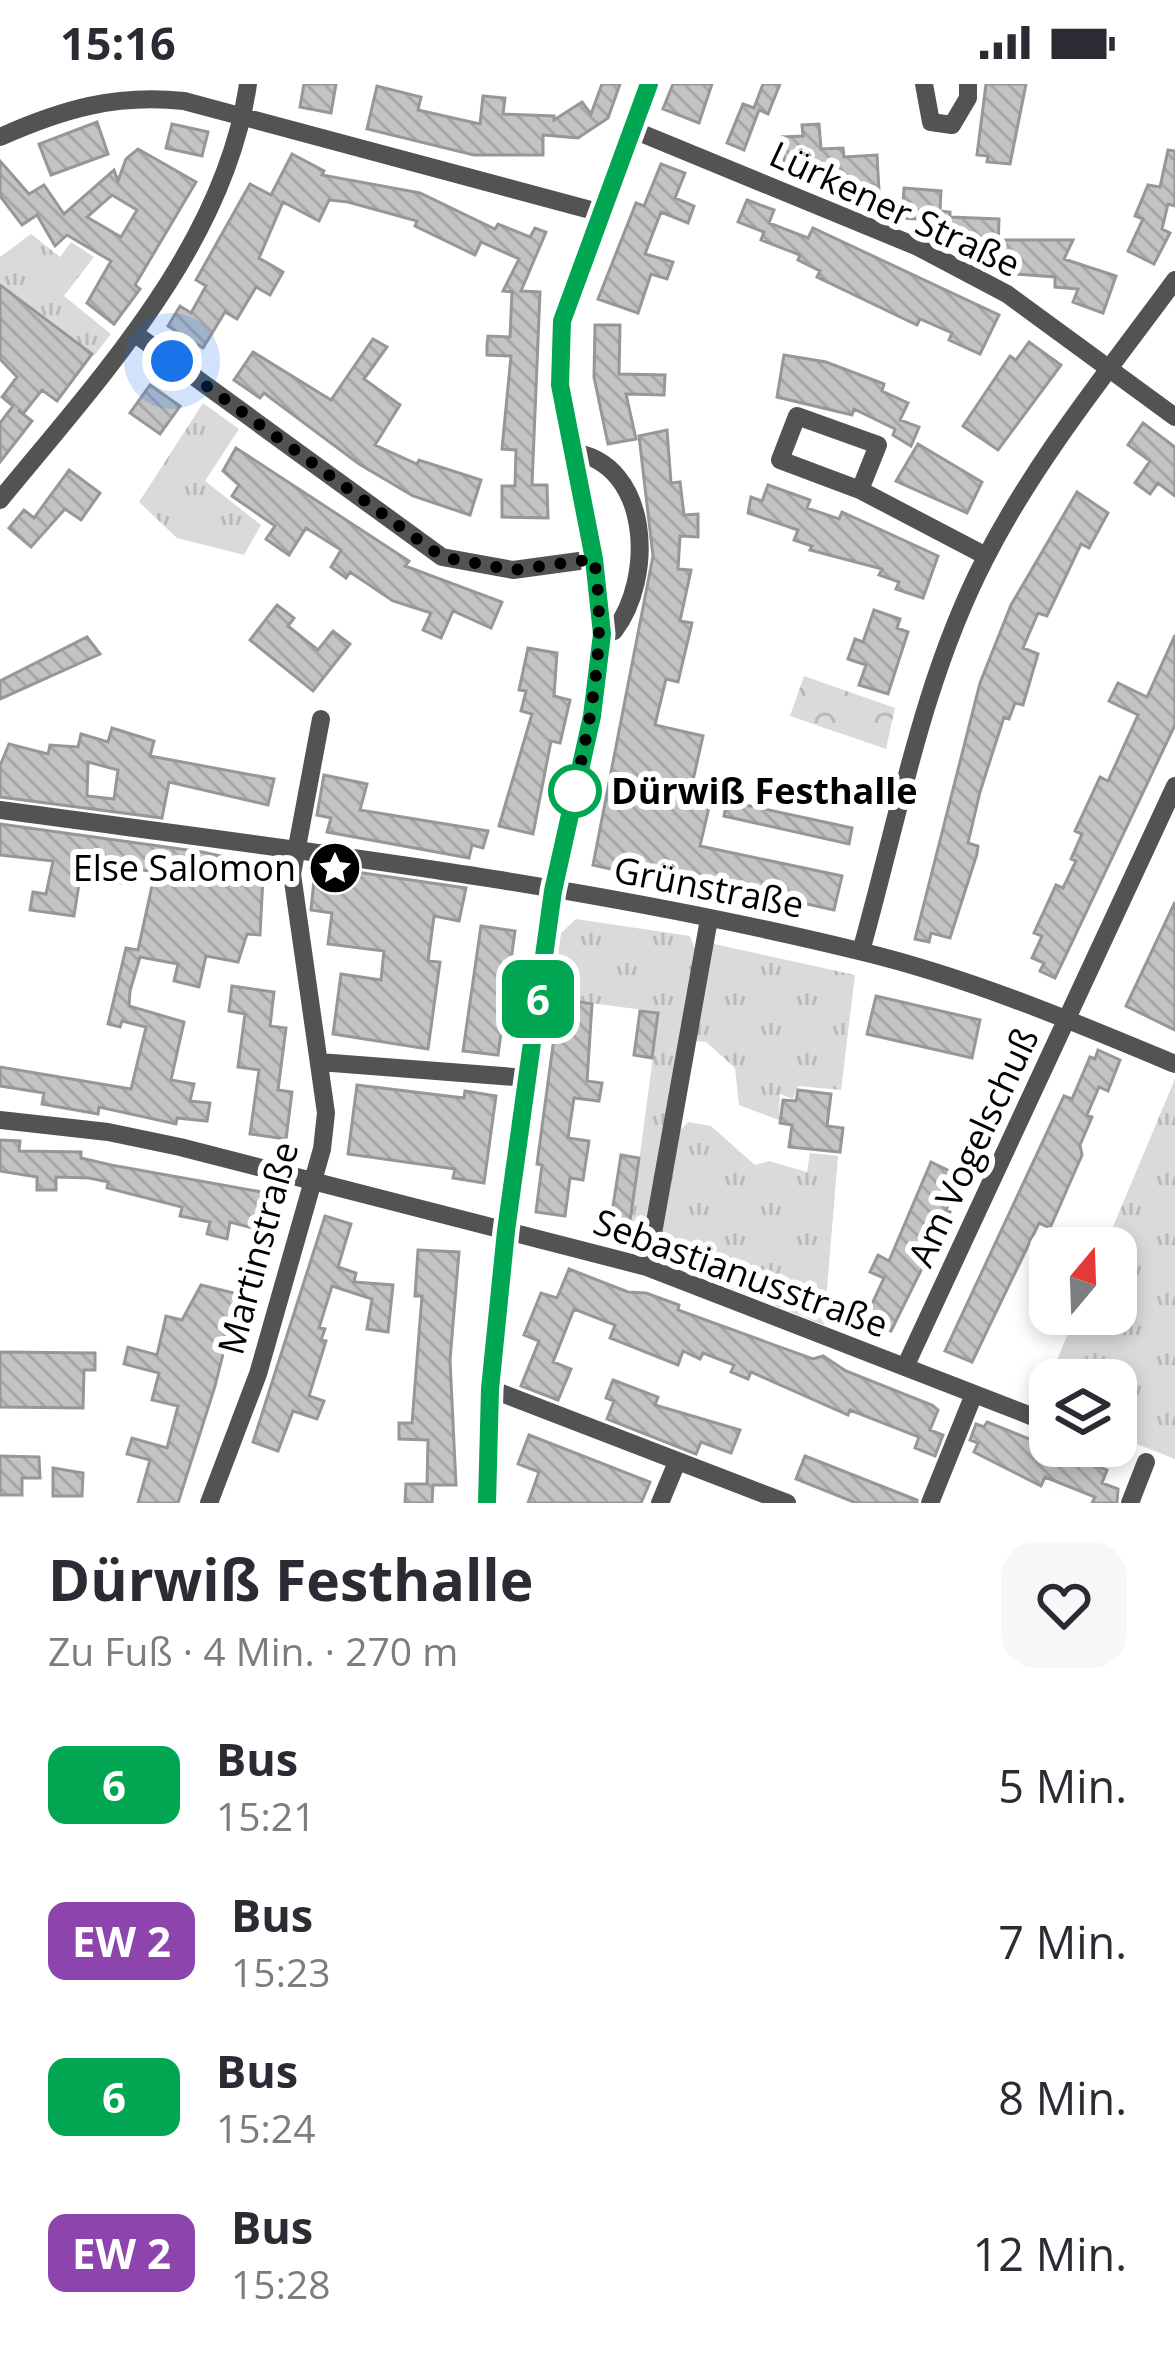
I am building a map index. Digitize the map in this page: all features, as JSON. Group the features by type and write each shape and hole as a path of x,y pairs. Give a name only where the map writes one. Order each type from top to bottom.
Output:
{"street":[{"path":"0,500 134,333 184,254 244,116 248,84"},
{"path":"487,1503 490,1389 506,1231 553,891 592,716 602,634 594,559 560,385 562,321 598,212 649,84"},
{"path":"924,84 931,122 952,125 968,98 968,84"},
{"path":"0,137 67,107 136,96 184,100 598,212"},
{"name":"Lürkener Straße","path":"631,129 918,248 1007,294 1175,417"},
{"path":"862,951 944,653 986,556 1041,464 1175,280"},
{"path":"134,333 442,557 513,570 594,559"},
{"path":"860,490 878,445 797,416 780,460 860,490 986,556"},
{"path":"572,452 602,458 633,495 635,593 614,631 602,634"},
{"name":"Martinstraße","path":"209,1503 258,1375 315,1183 326,1113 292,874 321,719"},
{"name":"Am Vogelschuß","path":"905,1367 1070,1020 1175,785"},
{"name":"Grünstraße","path":"0,810 424,865 862,951 1070,1020 1175,1064"},
{"path":"647,1267 709,919"},
{"path":"319,1062 528,1078"},
{"name":"Sebastianusstraße","path":"0,1120 108,1132 647,1267 1029,1416"},
{"path":"490,1389 787,1503"},
{"path":"930,1503 974,1394"},
{"path":"660,1503 676,1462"},
{"path":"1130,1503 1146,1462"}],"green space":[{"path":"31,234 60,257 71,242 94,257 64,296 111,334 94,356 0,283 0,257"},
{"path":"203,403 239,429 205,481 261,525 244,555 177,538 139,502"},
{"path":"804,676 895,708 886,749 790,716"},
{"path":"576,919 690,936 696,952 644,1249 628,1244 659,1012 552,998 561,933"},
{"path":"710,943 855,975 841,1090 798,1086 793,1099 780,1094 779,1120 739,1105 735,1068 706,1042 693,1041"},
{"path":"1175,1079 1175,1459 1137,1444 1137,1359 1057,1359 1067,1335 1137,1335 1137,1227 1113,1227"},
{"path":"688,1122 711,1126 755,1165 769,1161 807,1172 810,1153 838,1156 824,1325 658,1260 676,1135"}],"building":[{"path":"304,84 336,84 331,113 300,107"},
{"path":"602,84 620,84 608,118 578,138 543,135 543,155 474,155 367,129 377,86 421,97 418,110 480,124 483,96 505,98 503,114 554,116 554,120 582,102 591,114"},
{"path":"673,84 712,84 699,123 663,109"},
{"path":"763,84 780,84 768,114 759,110 744,150 727,143 743,104 754,108"},
{"path":"986,84 1026,84 1010,164 987,162 988,156 977,155"},
{"path":"97,122 108,154 51,175 39,144"},
{"path":"172,124 208,132 202,156 166,148"},
{"path":"819,124 821,149 843,148 844,157 877,155 879,191 845,193 845,183 823,182 821,165 785,168 782,137 803,136 802,125"},
{"path":"138,149 196,182 135,285 140,289 114,324 87,303 111,261 67,235 55,246 37,215 22,225 0,196 0,161 29,194 44,185 64,214 114,170 118,181 126,159","holes":["112,195 137,210 121,237 87,217"]},
{"path":"1168,150 1175,151 1175,206 1168,204 1162,229 1170,233 1154,264 1128,251 1143,219 1135,216 1148,185 1160,187"},
{"path":"292,154 324,171 322,175 420,193 495,229 498,224 530,237 535,228 546,232 521,291 540,292 532,485 547,485 548,518 502,517 502,486 515,486 516,450 502,449 511,356 487,355 487,345 488,336 510,337 512,292 503,291 519,259 481,242 475,255 415,226 417,221 348,202 329,200 319,221 283,202 259,258 283,272 270,295 256,287 237,319 225,312 203,348 168,326 180,306 191,313 206,286 196,280 250,184 271,195"},
{"path":"661,164 685,173 675,198 694,206 688,223 661,212 645,254 673,262 667,279 651,274 638,313 598,299 636,203 644,206"},
{"path":"904,188 941,191 940,211 950,212 950,217 999,219 998,249 962,247 963,232 933,230 933,220 902,218"},
{"path":"747,200 774,210 769,223 808,238 813,228 999,315 980,354 949,340 952,333 920,319 917,325 817,277 820,271 798,260 800,255 761,240 764,232 738,222"},
{"path":"999,240 1073,240 1064,259 1116,276 1103,313 1073,302 1078,289 1055,287 1055,277 1016,274 1017,259 998,258"},
{"path":"0,285 92,354 57,401 42,390 23,414 32,421 0,462 0,423 13,406 2,397 17,377 0,359"},
{"path":"595,325 620,325 619,374 665,375 664,395 626,394 636,439 608,444 594,377"},
{"path":"373,339 387,347 364,379 400,405 375,445 417,464 419,460 481,480 470,515 413,496 359,464 264,393 260,398 234,380 253,352 331,400"},
{"path":"1029,342 1061,365 998,450 963,426 1010,356 1016,360"},
{"path":"784,355 826,362 884,384 882,391 908,403 900,420 919,427 911,446 893,435 895,429 854,409 852,415 777,397"},
{"path":"150,385 180,406 160,434 130,413"},
{"path":"1143,423 1175,447 1175,496 1158,483 1150,494 1135,483 1150,461 1128,445"},
{"path":"667,430 671,483 680,482 684,515 698,514 698,537 680,536 678,569 691,570 680,621 692,623 678,682 666,679 655,725 703,736 689,798 710,803 700,846 842,876 834,910 693,879 692,887 593,865 653,556 639,436"},
{"path":"918,444 982,482 967,513 896,481"},
{"path":"236,448 409,561 405,566 502,602 491,628 453,611 441,638 423,630 431,613 393,601 350,572 346,578 331,567 341,550 306,528 289,555 266,539 275,526 232,496 239,485 223,471"},
{"path":"69,470 100,493 81,520 65,509 31,547 9,528 24,510 34,518"},
{"path":"768,485 810,500 807,508 839,519 842,512 938,556 923,598 896,589 899,582 879,575 882,569 810,550 812,546 794,540 798,530 748,513 751,497 762,501"},
{"path":"1077,492 1108,513 1089,548 1081,544 1047,616 1038,613 1023,648 1038,654 1023,705 1015,703 1009,719 1004,717 980,792 968,843 978,846 977,854 950,938 931,933 929,942 915,939 980,683 1011,605"},
{"path":"277,605 294,618 288,626 318,650 333,631 350,644 313,691 250,640"},
{"path":"874,610 900,619 897,628 908,632 888,694 859,685 866,665 848,659 855,639 863,642"},
{"path":"1175,635 1175,725 1055,978 1040,971 1044,963 1032,958 1042,936 1034,933 1056,885 1063,888 1076,861 1071,859 1082,834 1075,831 1100,777 1108,781 1138,715 1109,701 1118,683 1147,697"},
{"path":"87,637 100,654 0,699 0,681"},
{"path":"528,648 557,653 554,696 570,700 560,743 551,741 533,834 499,826 532,714 521,711 526,691 519,690"},
{"path":"112,728 154,741 150,756 274,779 268,805 169,782 162,818 0,797 0,766 9,744 48,754 50,745 78,747 81,734 108,742","holes":["88,762 118,770 114,799 87,796"]},
{"path":"324,775 367,784 360,810 488,831 483,848 472,845 469,858 327,832 331,818 317,815"},
{"path":"727,801 852,828 849,844 724,816"},
{"path":"0,824 202,852 234,859 231,873 263,877 260,935 247,934 238,962 206,956 199,987 174,981 178,964 140,957 130,991 129,1006 184,1022 171,1080 194,1084 190,1101 210,1103 207,1121 177,1118 176,1124 99,1107 98,1114 42,1104 44,1093 0,1086 0,1067 131,1089 146,1027 122,1021 120,1027 108,1024 126,948 138,950 155,872 124,867 122,883 80,877 74,916 30,910 33,892 46,894 53,861 0,855"},
{"path":"356,872 466,888 459,921 434,916 428,961 440,962 428,1049 333,1034 341,974 381,980 384,951 328,944 332,913 311,910 314,880 354,883"},
{"path":"1175,902 1175,1030 1126,1006"},
{"path":"481,926 515,931 498,1055 463,1051"},
{"path":"232,986 274,992 270,1026 286,1028 278,1090 292,1092 286,1139 250,1134 259,1070 238,1067 245,1014 229,1011"},
{"path":"876,996 980,1020 972,1058 867,1034"},
{"path":"574,1001 592,1004 587,1081 602,1083 599,1101 574,1098 568,1138 589,1141 583,1180 570,1178 565,1216 536,1212 542,1165 537,1164 558,1008 573,1010"},
{"path":"640,1011 658,1013 652,1058 634,1055"},
{"path":"1098,1050 1120,1060 1108,1091 1099,1087 1087,1115 1092,1117 1080,1145 1082,1155 1050,1227 1039,1223 1029,1227 1029,1244 972,1362 945,1351 1064,1096 1072,1099 1090,1057 1095,1059"},
{"path":"357,1085 464,1098 465,1091 496,1096 484,1183 453,1178 455,1169 348,1154"},
{"path":"798,1090 831,1094 827,1126 843,1128 840,1152 789,1147 792,1125 780,1123 783,1100 796,1101"},
{"path":"0,1140 20,1141 19,1151 81,1152 81,1158 111,1165 284,1196 275,1234 230,1222 227,1239 207,1234 210,1222 180,1216 182,1207 107,1188 108,1182 89,1178 56,1177 56,1190 37,1190 37,1177 0,1171"},
{"path":"621,1155 639,1158 629,1228 610,1225"},
{"path":"931,1162 962,1177 946,1210 950,1212 891,1331 865,1319 884,1278 870,1272 878,1255 889,1261"},
{"path":"325,1216 351,1224 338,1267 356,1273 354,1282 393,1285 388,1332 367,1329 372,1299 332,1286 319,1328 325,1329 321,1340 326,1341 309,1396 324,1401 317,1419 293,1411 278,1451 253,1442"},
{"path":"418,1250 459,1252 450,1360 456,1485 433,1485 432,1503 405,1503 406,1484 427,1484 428,1440 399,1439 399,1423 412,1423 422,1296 415,1296"},
{"path":"569,1269 679,1305 678,1310 813,1359 823,1356 846,1371 932,1405 938,1410 930,1430 943,1435 935,1456 915,1448 919,1437 850,1410 848,1415 751,1372 748,1379 731,1372 734,1365 703,1353 700,1359 683,1351 678,1365 610,1338 615,1325 574,1309 553,1362 571,1369 558,1400 521,1386 539,1341 524,1335 541,1293 557,1298"},
{"path":"201,1285 238,1294 215,1386 178,1503 138,1503 150,1460 127,1454 132,1438 167,1448 178,1406 152,1400 159,1373 124,1364 128,1347 157,1355 166,1316 182,1320"},
{"path":"0,1352 95,1353 95,1370 84,1370 83,1408 0,1407"},
{"path":"613,1380 658,1397 655,1405 740,1430 731,1453 701,1442 696,1454 607,1419 614,1401 606,1398"},
{"path":"987,1422 1029,1439 1029,1467 1107,1470 1102,1483 1118,1489 1117,1503 1092,1503 1095,1497 1045,1477 1041,1486 974,1452 978,1443 970,1440 976,1424 984,1427"},
{"path":"529,1435 650,1482 641,1503 528,1503 539,1472 518,1464"},
{"path":"0,1456 39,1457 40,1478 22,1478 22,1495 0,1495"},
{"path":"805,1456 917,1503 856,1503 796,1479"},
{"path":"53,1468 83,1473 82,1496 53,1496"}],"bus line":[{"name":"6","path":"487,1503 490,1389 506,1231 553,891 592,716 602,634 594,559 560,385 562,321 573,280 649,84"}],"place":[{"name":"Dürwiß Festhalle","path":"575,791"},
{"name":"Else Salomon","path":"335,868"}],"route":[{"path":"172,361 442,557 478,568 513,570 594,559 602,634 592,716 572,804 575,791"}]}
